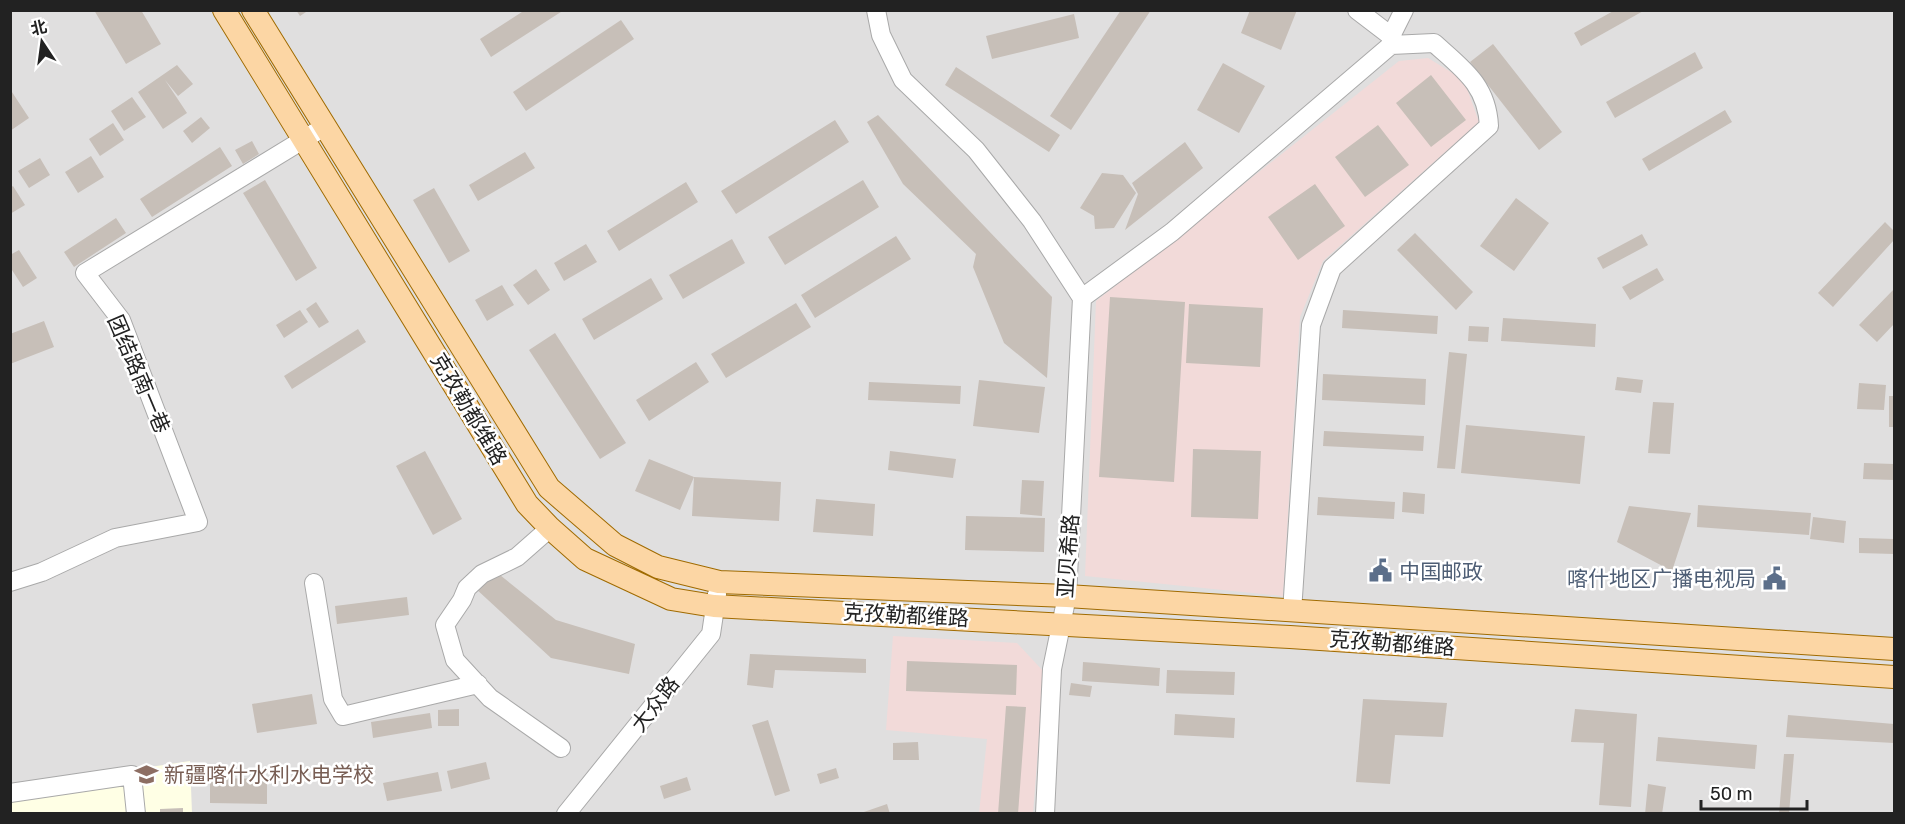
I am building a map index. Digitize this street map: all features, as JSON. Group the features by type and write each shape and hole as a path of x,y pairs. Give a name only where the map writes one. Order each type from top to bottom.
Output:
{"main road":[{"name":"克孜勒都维路","path":"224,10 314,133 549,488 615,545 658,567 719,582 1067,596 1292,612 1894,648"},
{"name":"克孜勒都维路","path":"252,10 314,133 527,504 585,559 671,599 714,606 1060,624 1894,677"}],"street":[{"path":"876,10 881,35 903,80 976,150 1032,221 1082,298 1172,232 1391,41 1404,10"},
{"path":"1292,612 1311,325 1332,268 1489,126 1488,107 1474,79 1434,43 1391,41 1357,10"},
{"name":"团结路南一巷","path":"10,582 42,572 115,538 198,522 121,320 85,273 314,133"},
{"name":"亚贝希路","path":"1046,813 1052,669 1067,596 1082,298"},
{"path":"550,528 516,557 482,574 467,588 462,600 445,625 455,660 490,698 561,748"},
{"name":"大众路","path":"566,813 574,807 711,634 719,582"},
{"path":"314,583 333,699 343,716 478,684"},
{"path":"10,793 132,775 136,813"}],"shaded area":[{"path":"11,11 1894,11 1894,813 11,813"},
{"path":"1428,58 1464,80 1479,122 1323,261 1300,317 1283,596 1085,576 1096,301 1399,61"},
{"path":"893,636 1017,643 1044,672 1033,813 979,813 987,739 886,730"},
{"name":"新疆喀什水利水电学校","path":"190,761 192,813 11,813 10,788"}],"building":[{"path":"94,10 141,10 161,44 126,64"},
{"path":"296,10 309,10 300,16"},
{"path":"525,10 564,10 491,57 480,39"},
{"path":"1121,10 1151,10 1071,130 1050,116"},
{"path":"1250,10 1297,10 1281,50 1241,33"},
{"path":"1615,10 1645,10 1581,46 1574,33"},
{"path":"1074,14 1079,38 992,59 986,36"},
{"path":"621,20 634,39 526,111 513,92"},
{"path":"1493,44 1562,132 1539,150 1470,62"},
{"path":"1695,52 1703,68 1615,118 1606,102"},
{"path":"1223,63 1265,86 1239,133 1197,110"},
{"path":"177,65 193,84 178,96 165,80 187,113 163,129 138,92"},
{"path":"956,67 1060,135 1049,152 945,85"},
{"path":"1431,75 1466,120 1431,147 1396,103"},
{"path":"10,89 29,118 10,131"},
{"path":"132,97 146,117 124,131 111,111"},
{"path":"1725,110 1732,122 1649,171 1642,159"},
{"path":"878,115 1052,297 1047,378 1004,343 973,267 976,254 903,184 867,122"},
{"path":"201,117 210,128 192,143 183,131"},
{"path":"835,120 849,142 736,214 721,191"},
{"path":"113,123 124,140 100,156 89,139"},
{"path":"1378,125 1409,165 1365,197 1335,157"},
{"path":"252,141 259,154 243,164 235,150"},
{"path":"1185,142 1203,168 1125,230 1138,194 1132,183"},
{"path":"220,147 232,166 152,217 140,199"},
{"path":"525,152 535,168 478,201 469,185"},
{"path":"91,156 104,177 78,193 65,172"},
{"path":"40,158 50,175 29,188 18,171"},
{"path":"1102,173 1123,175 1136,193 1114,228 1095,229 1094,216 1080,208"},
{"path":"265,180 317,268 296,281 243,193"},
{"path":"863,180 879,207 785,265 768,237"},
{"path":"686,182 698,202 619,251 607,231"},
{"path":"1315,184 1345,226 1298,260 1268,217"},
{"path":"13,186 25,205 10,214 10,188"},
{"path":"434,188 470,251 449,263 413,200"},
{"path":"1516,198 1549,223 1514,271 1480,246"},
{"path":"116,218 126,233 74,267 64,252"},
{"path":"1885,222 1894,231 1894,240 1833,307 1818,293"},
{"path":"1415,233 1473,292 1456,310 1397,250"},
{"path":"1642,234 1648,245 1603,269 1597,258"},
{"path":"896,236 911,259 815,318 801,295"},
{"path":"732,239 745,263 683,299 669,275"},
{"path":"586,244 597,262 564,281 554,263"},
{"path":"19,250 37,278 23,287 10,267 10,255"},
{"path":"1657,268 1664,280 1630,300 1622,287"},
{"path":"536,269 550,290 528,305 513,285"},
{"path":"651,278 663,299 594,340 582,319"},
{"path":"502,285 514,305 487,321 475,300"},
{"path":"1894,289 1894,324 1877,342 1859,325"},
{"path":"1110,297 1185,302 1174,482 1099,477"},
{"path":"316,302 329,322 319,328 306,309"},
{"path":"796,303 811,327 726,378 711,354"},
{"path":"1189,304 1263,308 1260,367 1186,363"},
{"path":"300,310 308,322 284,338 276,325"},
{"path":"1343,310 1438,316 1437,334 1342,328"},
{"path":"1503,318 1596,324 1595,347 1501,341"},
{"path":"44,321 54,347 10,364 10,334"},
{"path":"1469,326 1489,327 1488,342 1468,341"},
{"path":"358,329 366,342 292,389 284,376"},
{"path":"555,333 626,443 600,459 529,350"},
{"path":"1449,352 1467,354 1455,469 1437,468"},
{"path":"696,362 709,382 649,421 636,400"},
{"path":"1323,374 1426,379 1425,405 1322,400"},
{"path":"1617,377 1643,380 1641,393 1615,390"},
{"path":"979,380 1045,387 1039,433 973,426"},
{"path":"869,382 961,386 960,404 868,400"},
{"path":"1859,383 1886,385 1884,410 1857,409"},
{"path":"1889,396 1894,396 1894,427 1889,427"},
{"path":"1653,402 1674,403 1670,454 1648,453"},
{"path":"1466,425 1585,436 1580,484 1461,473"},
{"path":"1324,431 1424,436 1423,451 1323,446"},
{"path":"1193,449 1261,451 1258,519 1191,517"},
{"path":"425,451 462,519 433,535 396,466"},
{"path":"890,451 956,459 953,478 888,470"},
{"path":"649,459 694,477 680,510 635,491"},
{"path":"1864,463 1894,464 1894,480 1863,479"},
{"path":"694,477 781,482 779,521 692,516"},
{"path":"1022,480 1044,481 1042,516 1020,514"},
{"path":"1403,492 1425,494 1424,514 1402,512"},
{"path":"1318,497 1395,502 1394,519 1317,515"},
{"path":"816,499 875,504 873,536 813,532"},
{"path":"1698,505 1811,513 1809,535 1697,527"},
{"path":"1629,506 1691,513 1672,571 1617,542"},
{"path":"966,516 1045,518 1044,552 965,550"},
{"path":"1813,517 1846,521 1844,543 1810,539"},
{"path":"1859,538 1894,539 1894,554 1859,553"},
{"path":"495,571 556,620 635,644 629,674 551,658 475,588"},
{"path":"407,597 409,615 337,624 335,606"},
{"path":"750,654 866,659 866,673 775,670 773,688 747,685"},
{"path":"907,661 1017,665 1016,695 906,691"},
{"path":"1083,662 1160,668 1159,686 1082,681"},
{"path":"1167,670 1235,672 1234,695 1166,693"},
{"path":"1071,683 1092,686 1090,697 1069,695"},
{"path":"312,694 317,724 257,733 252,704"},
{"path":"1363,699 1447,703 1443,737 1395,735 1390,784 1356,782"},
{"path":"1006,706 1026,707 1018,814 998,814"},
{"path":"459,709 459,726 438,726 438,710"},
{"path":"1575,709 1637,714 1631,807 1599,805 1604,743 1571,742"},
{"path":"430,713 432,728 373,738 371,722"},
{"path":"1175,714 1235,718 1234,738 1174,735"},
{"path":"1788,715 1894,724 1894,743 1786,737"},
{"path":"768,720 790,791 775,796 752,725"},
{"path":"1658,737 1757,745 1755,769 1656,761"},
{"path":"918,742 919,760 893,760 893,743"},
{"path":"1784,754 1794,754 1789,814 1779,814"},
{"path":"486,762 490,779 451,789 447,771"},
{"path":"836,768 839,778 820,784 817,774"},
{"path":"438,772 442,791 387,801 383,783"},
{"path":"687,777 691,790 664,799 660,786"},
{"path":"210,778 267,779 267,804 210,803"},
{"path":"1648,784 1666,787 1662,814 1645,814"},
{"path":"887,804 890,814 861,814 861,813"},
{"path":"183,808 183,814 160,814 160,809"}],"place":[{"name":"中国邮政","path":"1381,571"},
{"name":"喀什地区广播电视局","path":"1774,578"},
{"name":"新疆喀什水利水电学校","path":"146,774"}]}
